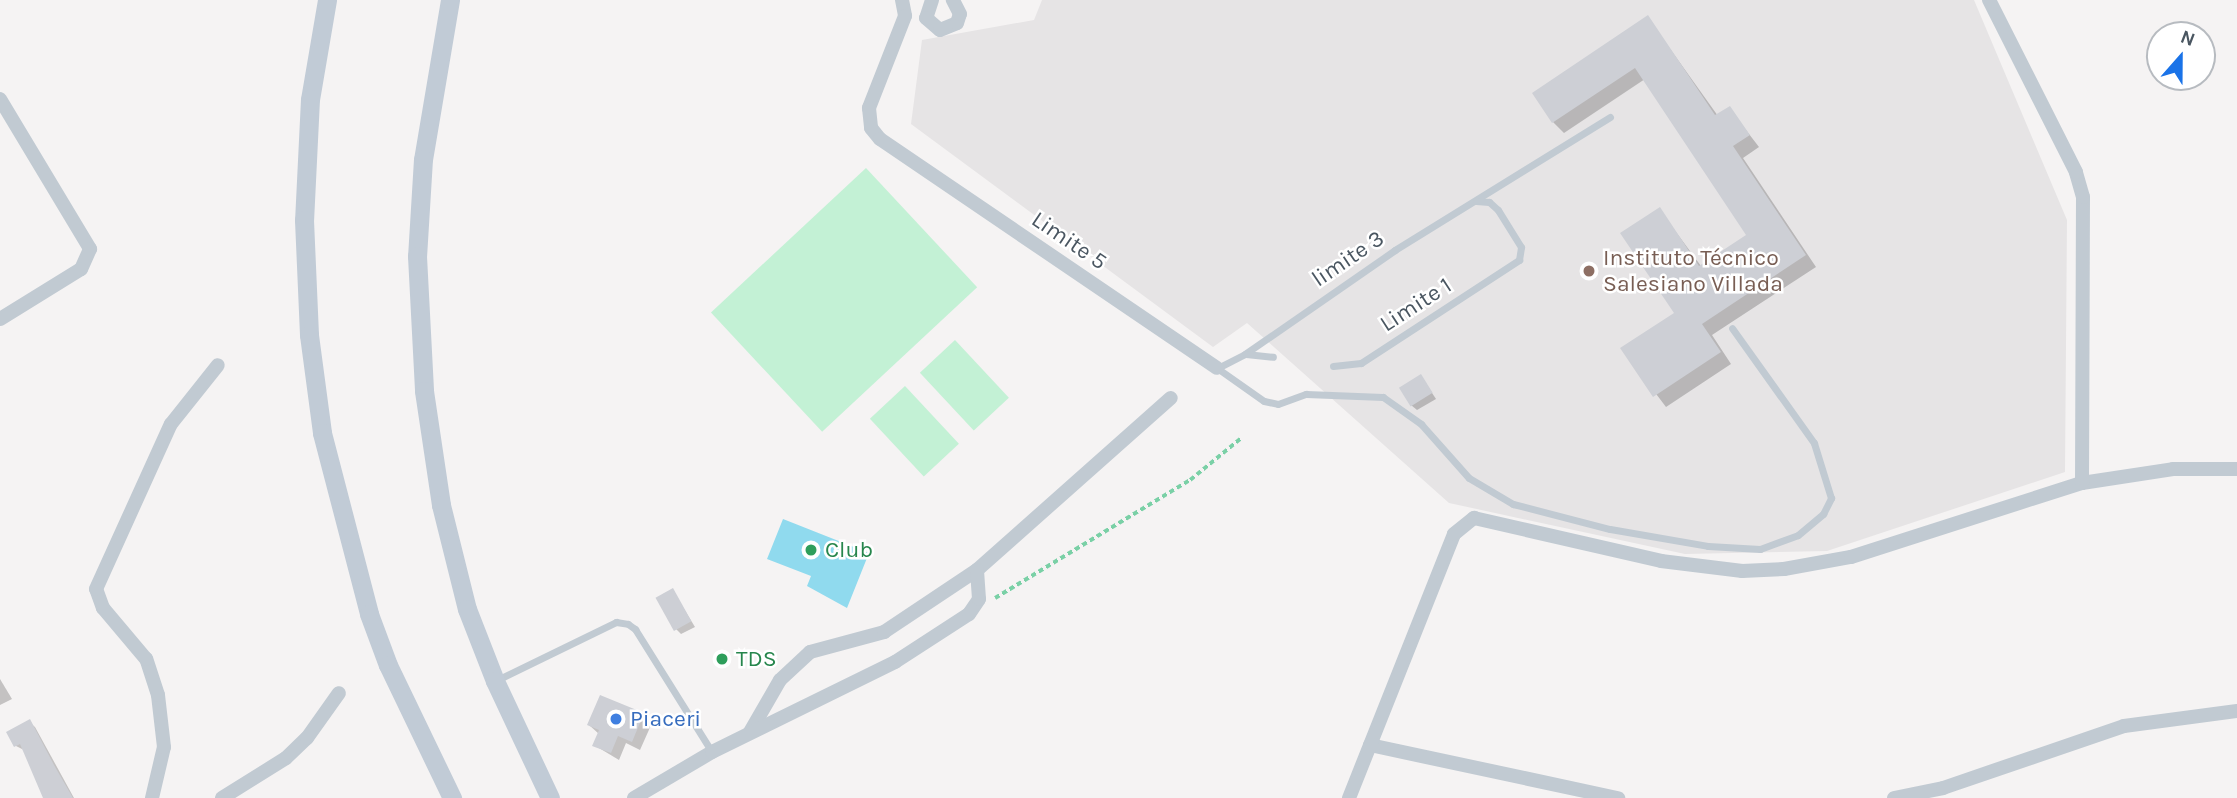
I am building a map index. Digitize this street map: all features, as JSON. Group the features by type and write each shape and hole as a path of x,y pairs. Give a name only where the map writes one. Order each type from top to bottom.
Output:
{"main road":[{"path":"327,0 310,99 304,220 309,335 322,433 369,614 399,690 452,798"},
{"path":"450,0 423,159 419,321 424,391 441,505 467,609 495,681 550,798"}],"street":[{"name":"Limite 5","path":"902,0 902,25 872,97 871,128 896,151 1217,368"},
{"path":"931,0 926,18 940,30 957,23 960,14 953,0"},
{"path":"1989,0 2076,172 2083,197 2082,483"},
{"path":"0,99 90,248 81,269 0,319"},
{"path":"152,798 164,747 158,695 146,659 103,608 96,589 171,424 218,365"},
{"path":"750,732 780,680 810,652 884,632 977,570 1171,398"},
{"path":"1349,798 1454,534 1474,518 1661,561 1742,571 1784,569 1851,557 2082,483 2173,469 2237,469"},
{"path":"634,798 750,732 895,662 977,607 977,570"},
{"path":"222,798 286,758 307,738 339,692"},
{"path":"1894,798 1943,788 2124,726 2198,712 2237,711"},
{"path":"1370,745 1618,798"}],"lane":[{"name":"limite 3","path":"1217,368 1245,354 1395,250 1610,117"},
{"name":"Limite 1","path":"1333,366 1361,363 1516,263 1521,247 1516,235 1493,205 1475,201"},
{"path":"1217,368 1264,401 1278,404 1307,394 1383,397 1421,424 1469,478 1513,504 1610,529 1760,550 1798,535 1823,514 1831,498 1814,443 1732,328"},
{"path":"1245,354 1273,358"},
{"path":"495,681 616,622 628,624 635,629 712,752"}],"path":[{"path":"977,607 1008,592 1189,480 1240,439"}],"shaded area":[{"name":"Instituto Técnico Salesiano Villada","path":"1042,0 1974,0 2067,220 2065,472 1827,551 1685,554 1449,503 1247,323 1213,347 911,124 922,40 1034,20"}],"green space":[{"path":"866,168 977,287 822,432 711,313"},
{"path":"955,340 1009,398 974,431 920,373"},
{"path":"905,386 959,444 924,477 870,419"}],"water":[{"path":"783,519 869,553 847,608 807,586 811,576 767,559"}],"building":[{"name":"Instituto Técnico Salesiano Villada","path":"1648,15 1715,115 1730,106 1750,135 1733,146 1806,255 1702,324 1721,352 1653,397 1620,348 1674,313 1620,233 1660,207 1699,266 1746,235 1635,68 1552,123 1532,93"},
{"path":"1421,374 1433,393 1411,406 1399,388"},
{"path":"673,588 691,621 674,631 656,598"},
{"name":"Piaceri","path":"600,695 644,713 632,742 618,736 611,753 592,746 599,730 587,725"},
{"path":"30,719 73,798 43,798 20,744 14,747 6,732"}],"place":[{"name":"Instituto Técnico Salesiano Villada","path":"1589,271"},
{"name":"Club","path":"811,550"},
{"name":"TDS","path":"722,659"},
{"name":"Piaceri","path":"616,719"}]}
